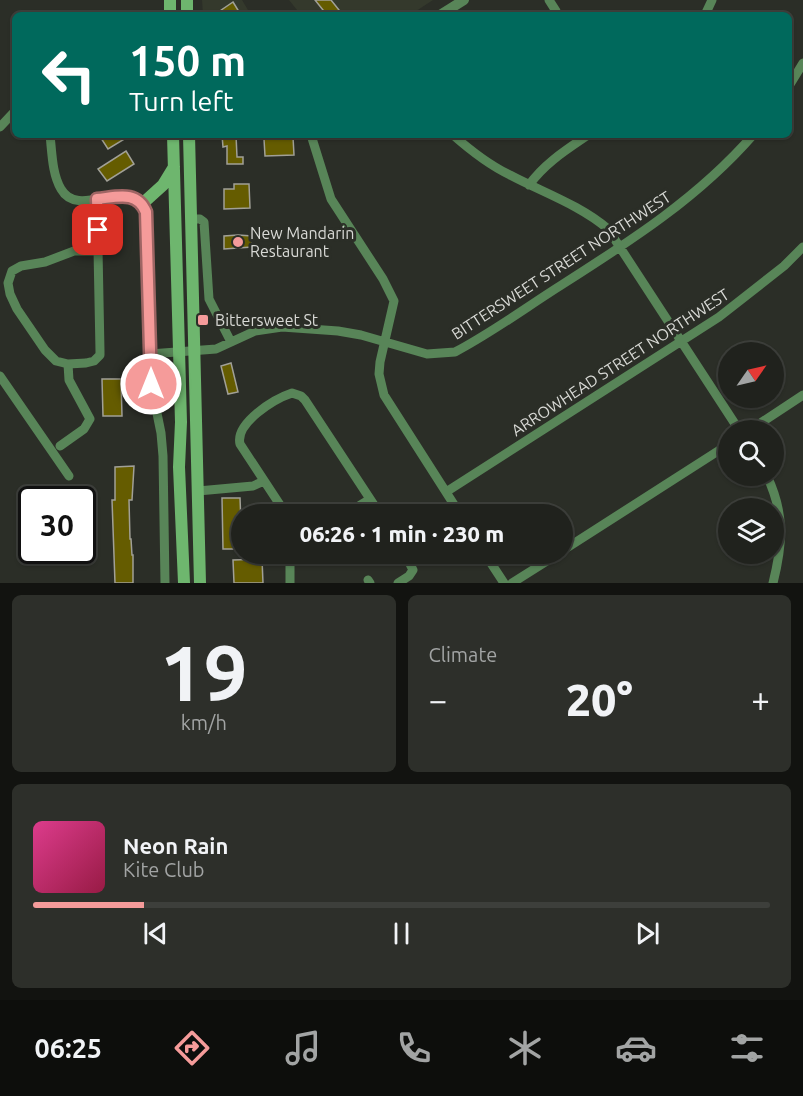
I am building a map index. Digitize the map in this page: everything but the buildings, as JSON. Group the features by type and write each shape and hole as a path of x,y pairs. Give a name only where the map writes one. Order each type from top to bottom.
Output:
{"main road":[{"path":"173,138 184,583"},
{"path":"189,138 200,583"},
{"path":"142,204 163,185 174,166"}],"street":[{"path":"445,12 464,0"},
{"path":"549,0 556,11"},
{"path":"792,81 803,63"},
{"path":"0,128 12,114"},
{"path":"50,138 56,176 62,190 70,199 130,196 142,204 147,220 151,384 161,433 163,456 165,583"},
{"path":"312,138 331,199 383,279 394,302 379,374 384,395 454,504"},
{"path":"457,138 507,174 600,222 614,236 733,420"},
{"path":"529,185 537,174 556,157 584,138"},
{"name":"BITTERSWEET STREET NORTHWEST","path":"150,354 216,349 255,332 282,327 338,331 427,354 455,352 621,246 689,198 750,138"},
{"path":"97,199 100,355 91,363 62,364 51,357 17,309 8,289 9,276 12,271 21,266 45,262 69,252 98,252"},
{"path":"191,219 200,219 204,222 209,298 231,342"},
{"name":"ARROWHEAD STREET NORTHWEST","path":"446,492 740,303 803,247"},
{"path":"60,446 89,423 88,413 69,380 68,364"},
{"path":"0,376 69,476"},
{"path":"279,504 240,444 239,432 258,413 286,395 296,393 305,400 373,504"},
{"path":"765,420 803,395"},
{"path":"573,544 718,451"},
{"path":"198,491 253,486 264,482"},
{"path":"771,486 777,500 781,530 781,544 774,583"},
{"path":"362,504 370,499"},
{"path":"290,564 290,583"},
{"path":"398,583 412,573 410,564"},
{"path":"492,564 504,583"},
{"path":"512,583 542,564"}],"shaded area":[{"path":"202,0 242,0 249,12 203,12"},
{"path":"289,0 433,0 415,12 299,12"}],"place":[{"name":"New Mandarin Restaurant","path":"238,242"},
{"name":"Bittersweet St","path":"203,320"}],"route":[{"path":"98,230 97,199 130,196 138,199 146,212 151,384"}]}
